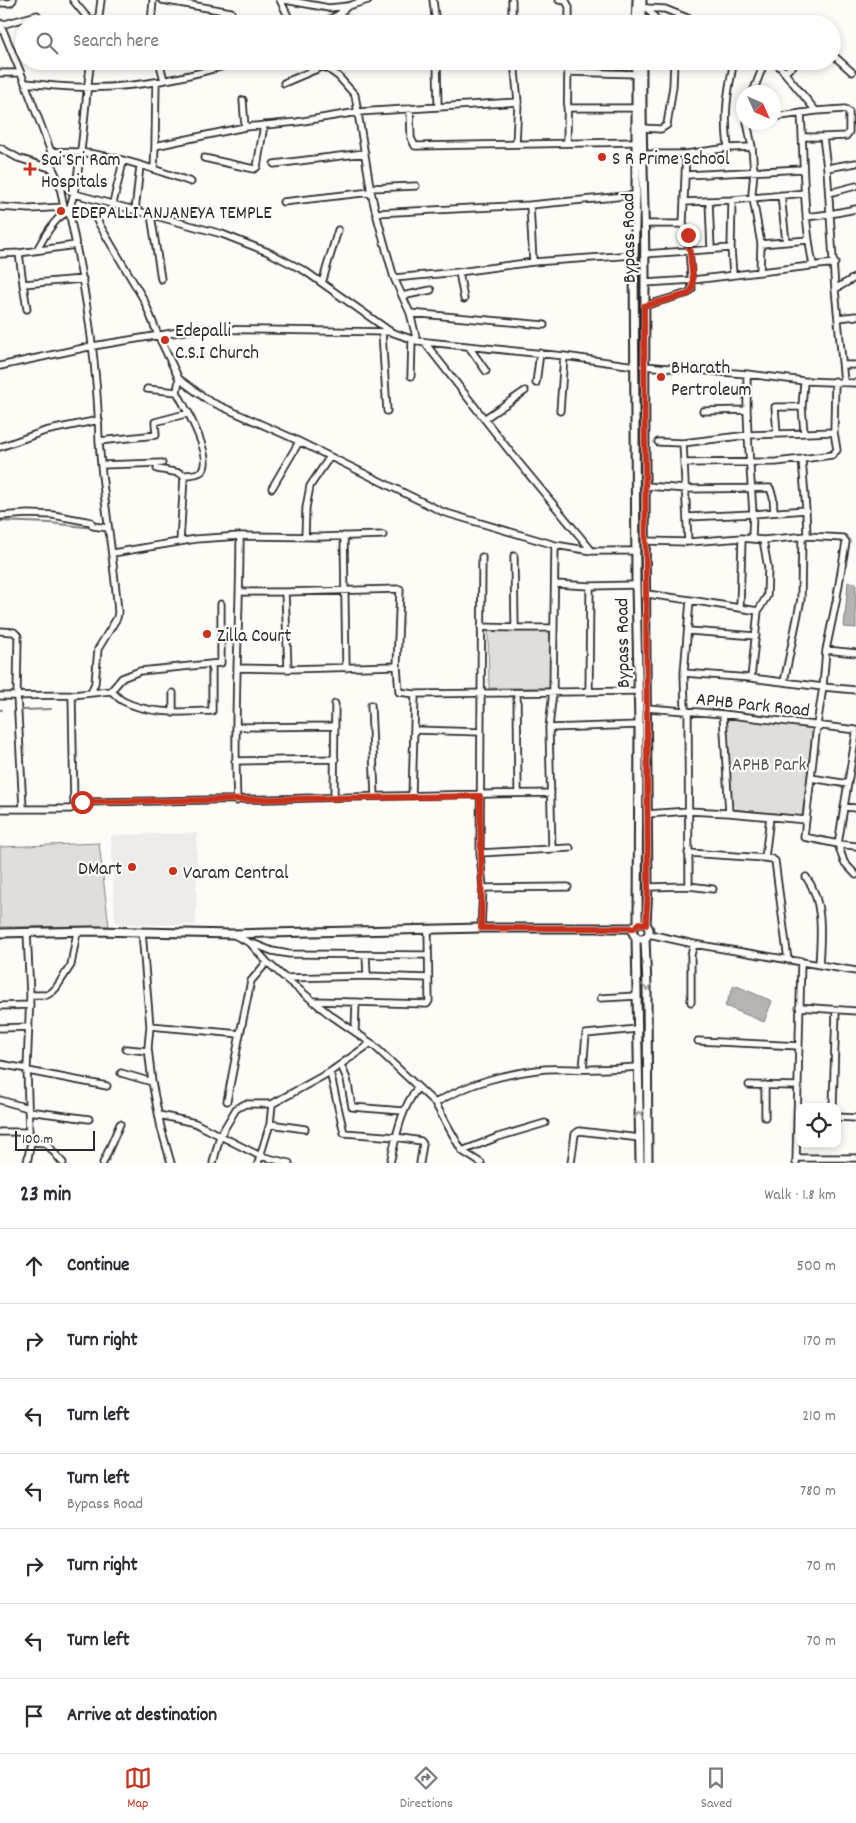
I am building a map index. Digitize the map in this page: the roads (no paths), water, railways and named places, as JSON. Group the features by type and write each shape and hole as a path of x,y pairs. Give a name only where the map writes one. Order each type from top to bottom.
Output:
{"main road":[{"path":"636,15 637,0"},
{"path":"642,0 642,15"},
{"name":"Bypass Road","path":"636,70 634,255 636,585 639,725 636,926"},
{"name":"Bypass Road","path":"642,70 641,128 645,283 643,366 646,486 648,887 646,925"},
{"path":"0,933 142,932 232,934 646,925 649,929 647,936 648,1163"},
{"path":"636,926 633,933 636,937 640,1163"},
{"path":"636,937 640,939 647,936"}],"street":[{"path":"0,3 10,3 13,0"},
{"path":"74,0 85,15"},
{"path":"98,15 101,0"},
{"path":"152,15 154,0"},
{"path":"162,0 231,12"},
{"path":"280,0 288,15"},
{"path":"285,0 329,8 348,6 368,0"},
{"path":"329,8 330,0"},
{"path":"433,0 435,15"},
{"path":"512,0 512,15"},
{"path":"559,0 566,1 570,6 570,15"},
{"path":"642,0 653,15"},
{"path":"338,15 348,6"},
{"path":"647,8 665,9 680,15"},
{"path":"15,22 0,26 15,61"},
{"path":"841,62 852,72"},
{"path":"19,70 51,152 53,169 59,182 64,207 69,211 92,212 144,300 179,379 209,401 444,512 555,545 592,551 636,551"},
{"path":"90,70 87,87 84,135 75,194 69,211 83,280 93,346 101,465 108,528 113,552 118,612 117,618 98,649 95,683 91,693"},
{"path":"161,70 164,80"},
{"path":"25,82 75,87 121,86 156,82 210,70"},
{"path":"284,82 314,70"},
{"path":"330,70 338,76 355,95 370,190 394,278 410,313 415,340 411,376"},
{"path":"437,70 438,106"},
{"path":"515,70 518,102 516,144"},
{"path":"641,128 661,129 667,125 674,70"},
{"path":"728,148 725,122 726,96 732,70"},
{"path":"756,85 762,70"},
{"path":"788,70 785,72 816,111"},
{"path":"567,143 568,72 636,74"},
{"path":"0,73 20,73"},
{"path":"154,169 156,82"},
{"path":"243,100 244,127"},
{"path":"155,146 244,127 297,122 358,112 518,102"},
{"path":"410,108 411,138 415,146 636,142"},
{"path":"567,108 636,108"},
{"path":"781,116 846,109 849,112 849,132 846,136 802,137"},
{"path":"800,113 806,217 813,265"},
{"path":"204,158 254,169 257,167 264,125"},
{"path":"749,130 754,172 753,198 761,244 760,271"},
{"path":"822,137 827,168 835,263 835,289 844,377"},
{"path":"642,154 686,154 728,148 752,147"},
{"path":"0,148 18,158 53,169"},
{"path":"51,152 81,151 154,169 192,182"},
{"path":"274,164 365,153"},
{"path":"644,306 688,294 692,289 693,280 688,235 683,224 686,154"},
{"path":"113,203 123,162"},
{"path":"827,168 856,162"},
{"path":"134,211 140,166"},
{"path":"686,175 802,169"},
{"path":"59,182 75,194 222,234 268,252 305,271 392,332 424,343 540,353 635,366"},
{"path":"283,202 370,190 416,186"},
{"path":"829,193 856,186"},
{"path":"684,202 709,202 805,193"},
{"path":"781,194 786,242"},
{"path":"376,213 530,205 636,195"},
{"path":"732,200 731,248 733,275"},
{"path":"709,202 711,249"},
{"path":"530,205 532,262"},
{"path":"0,207 30,209 64,207"},
{"path":"806,217 856,209"},
{"path":"37,250 54,222 69,211"},
{"path":"151,215 161,279"},
{"path":"644,224 683,224"},
{"path":"322,283 338,230"},
{"path":"761,244 808,240"},
{"path":"0,254 76,245"},
{"path":"644,254 731,248"},
{"path":"19,253 27,309"},
{"path":"394,278 459,272 532,262 634,255"},
{"path":"645,283 693,280 835,263"},
{"path":"459,272 464,299"},
{"path":"835,289 856,278"},
{"path":"23,284 83,280"},
{"path":"402,296 431,290"},
{"path":"410,313 544,325"},
{"path":"838,318 856,316"},
{"path":"0,366 93,346 198,328 392,332"},
{"path":"382,333 387,411"},
{"path":"424,343 484,420 592,551"},
{"path":"468,348 486,371"},
{"path":"536,383 540,353"},
{"path":"560,411 564,356"},
{"path":"844,365 856,365"},
{"path":"643,366 748,374 804,381 835,381 844,377"},
{"path":"748,374 746,410 752,487 752,538"},
{"path":"844,377 856,383"},
{"path":"157,469 183,475 201,471 206,465 204,452 189,413 176,392 179,379"},
{"path":"804,381 802,407 804,432"},
{"path":"685,464 802,459 832,455 837,450 834,432 835,381"},
{"path":"147,389 176,392"},
{"path":"484,420 525,392"},
{"path":"777,434 775,407 802,407"},
{"path":"703,411 746,410"},
{"path":"99,441 156,435 155,422 189,413"},
{"path":"0,447 45,431 99,420"},
{"path":"658,442 683,443 748,435 834,432"},
{"path":"272,488 299,442"},
{"path":"683,443 687,489 688,542"},
{"path":"305,537 306,508 310,486 329,458"},
{"path":"784,682 801,599 806,510 802,459"},
{"path":"101,465 162,463"},
{"path":"180,542 183,475"},
{"path":"646,486 687,489 770,488 774,512"},
{"path":"688,516 806,510"},
{"path":"0,516 53,515 90,522 93,526 108,528"},
{"path":"113,552 180,542 240,536 383,535"},
{"path":"237,801 235,761 240,536"},
{"path":"344,536 346,668"},
{"path":"645,541 688,542 742,538 763,540 805,536 843,538 846,542 826,650 824,687 817,725 804,837 856,846"},
{"path":"740,607 742,538"},
{"path":"751,678 758,611 767,596 768,568 763,540"},
{"path":"552,849 549,728 553,692 555,545"},
{"path":"514,556 515,628"},
{"path":"481,928 483,888 480,853 482,557"},
{"path":"555,584 590,586 636,585"},
{"path":"589,692 590,586"},
{"path":"240,592 400,588 397,666 399,692 415,694 638,692"},
{"path":"285,592 288,669"},
{"path":"646,594 758,611"},
{"path":"689,886 684,672 689,631 690,600"},
{"path":"0,696 72,695 112,691 122,678 140,670 221,663 221,604"},
{"path":"481,627 554,628"},
{"path":"0,631 14,632 18,636 17,696 23,808"},
{"path":"689,631 756,636"},
{"path":"826,650 856,653"},
{"path":"112,691 122,701 147,709 173,713 212,712 212,664"},
{"path":"237,668 288,669 397,666"},
{"path":"684,672 856,690"},
{"path":"173,693 173,713"},
{"path":"517,693 518,794"},
{"path":"412,796 415,694"},
{"path":"72,695 74,807"},
{"path":"334,797 335,704"},
{"path":"372,705 375,796"},
{"name":"APHB Park Road","path":"647,708 723,714 817,725 856,732"},
{"path":"723,714 728,813"},
{"path":"549,728 639,725"},
{"path":"236,727 335,726"},
{"path":"415,730 480,732"},
{"path":"856,732 854,756 838,844 844,862 856,875"},
{"path":"235,761 335,759"},
{"path":"811,778 848,784"},
{"path":"0,809 70,809 82,802 237,801 334,797 480,796 551,793"},
{"path":"844,807 856,808"},
{"path":"647,814 688,811 806,820"},
{"path":"765,858 770,818"},
{"path":"480,853 570,848"},
{"path":"688,852 772,859 776,866 788,960"},
{"path":"806,877 818,898 819,965"},
{"path":"648,887 689,886 713,889"},
{"path":"483,888 568,887"},
{"path":"313,1001 427,1004 429,1001 428,930"},
{"path":"27,932 30,995 28,1109 31,1142 27,1163"},
{"path":"30,995 47,994 56,988 71,965 77,932"},
{"path":"142,932 150,1026 148,1051 152,1082 171,1163"},
{"path":"232,934 250,943 283,954 428,954"},
{"path":"647,936 856,971"},
{"path":"250,943 285,978 371,1043 418,1087 435,1104 462,1151 481,1163"},
{"path":"691,1002 694,944"},
{"path":"366,955 367,976"},
{"path":"227,1101 251,981 267,962"},
{"path":"798,1103 800,962"},
{"path":"285,978 367,976 428,978"},
{"path":"601,998 637,996"},
{"path":"355,1032 356,1002"},
{"path":"0,1006 30,1005"},
{"path":"800,1007 856,1011"},
{"path":"833,1103 836,1010"},
{"path":"150,1026 240,1034"},
{"path":"0,1028 29,1027"},
{"path":"583,1069 586,1034 637,1029"},
{"path":"698,1041 799,1046"},
{"path":"213,1163 220,1136 236,1109 245,1104 272,1104 330,1072 371,1043"},
{"path":"126,1049 148,1051"},
{"path":"0,1064 107,1086"},
{"path":"341,1065 347,1079 352,1107 403,1112"},
{"path":"435,1104 458,1090 507,1075 547,1069 638,1067"},
{"path":"330,1072 344,1133 421,1141 423,1144 420,1163"},
{"path":"121,1073 152,1082"},
{"path":"749,1085 798,1086"},
{"path":"765,1085 765,1117"},
{"path":"390,1163 403,1112 418,1087"},
{"path":"0,1100 28,1109 90,1119"},
{"path":"258,1163 270,1124 272,1104"},
{"path":"159,1116 195,1124 260,1156 289,1163"},
{"path":"841,1118 856,1118"},
{"path":"462,1151 498,1137 545,1123"},
{"path":"103,1163 120,1124"},
{"path":"270,1124 305,1129"},
{"path":"571,1163 573,1139 579,1131 640,1138"},
{"path":"0,1132 29,1132"},
{"path":"31,1142 46,1144 64,1163"},
{"path":"796,1160 856,1158"}],"waterway":[{"path":"0,521 50,523 93,528"},
{"path":"22,710 51,709"}],"place":[{"name":"S R Prime School","path":"602,157"},
{"name":"Sai Sri Ram Hospitals","path":"30,169"},
{"name":"EDEPALLI ANJANEYA TEMPLE","path":"61,211"},
{"name":"Edepalli C.S.I Church","path":"165,340"},
{"name":"BHarath Pertroleum","path":"661,377"},
{"name":"Zilla Court","path":"207,634"},
{"name":"DMart","path":"132,867"},
{"name":"Varam Central","path":"173,871"}],"park label":[{"name":"APHB Park","path":"769,763"}]}
